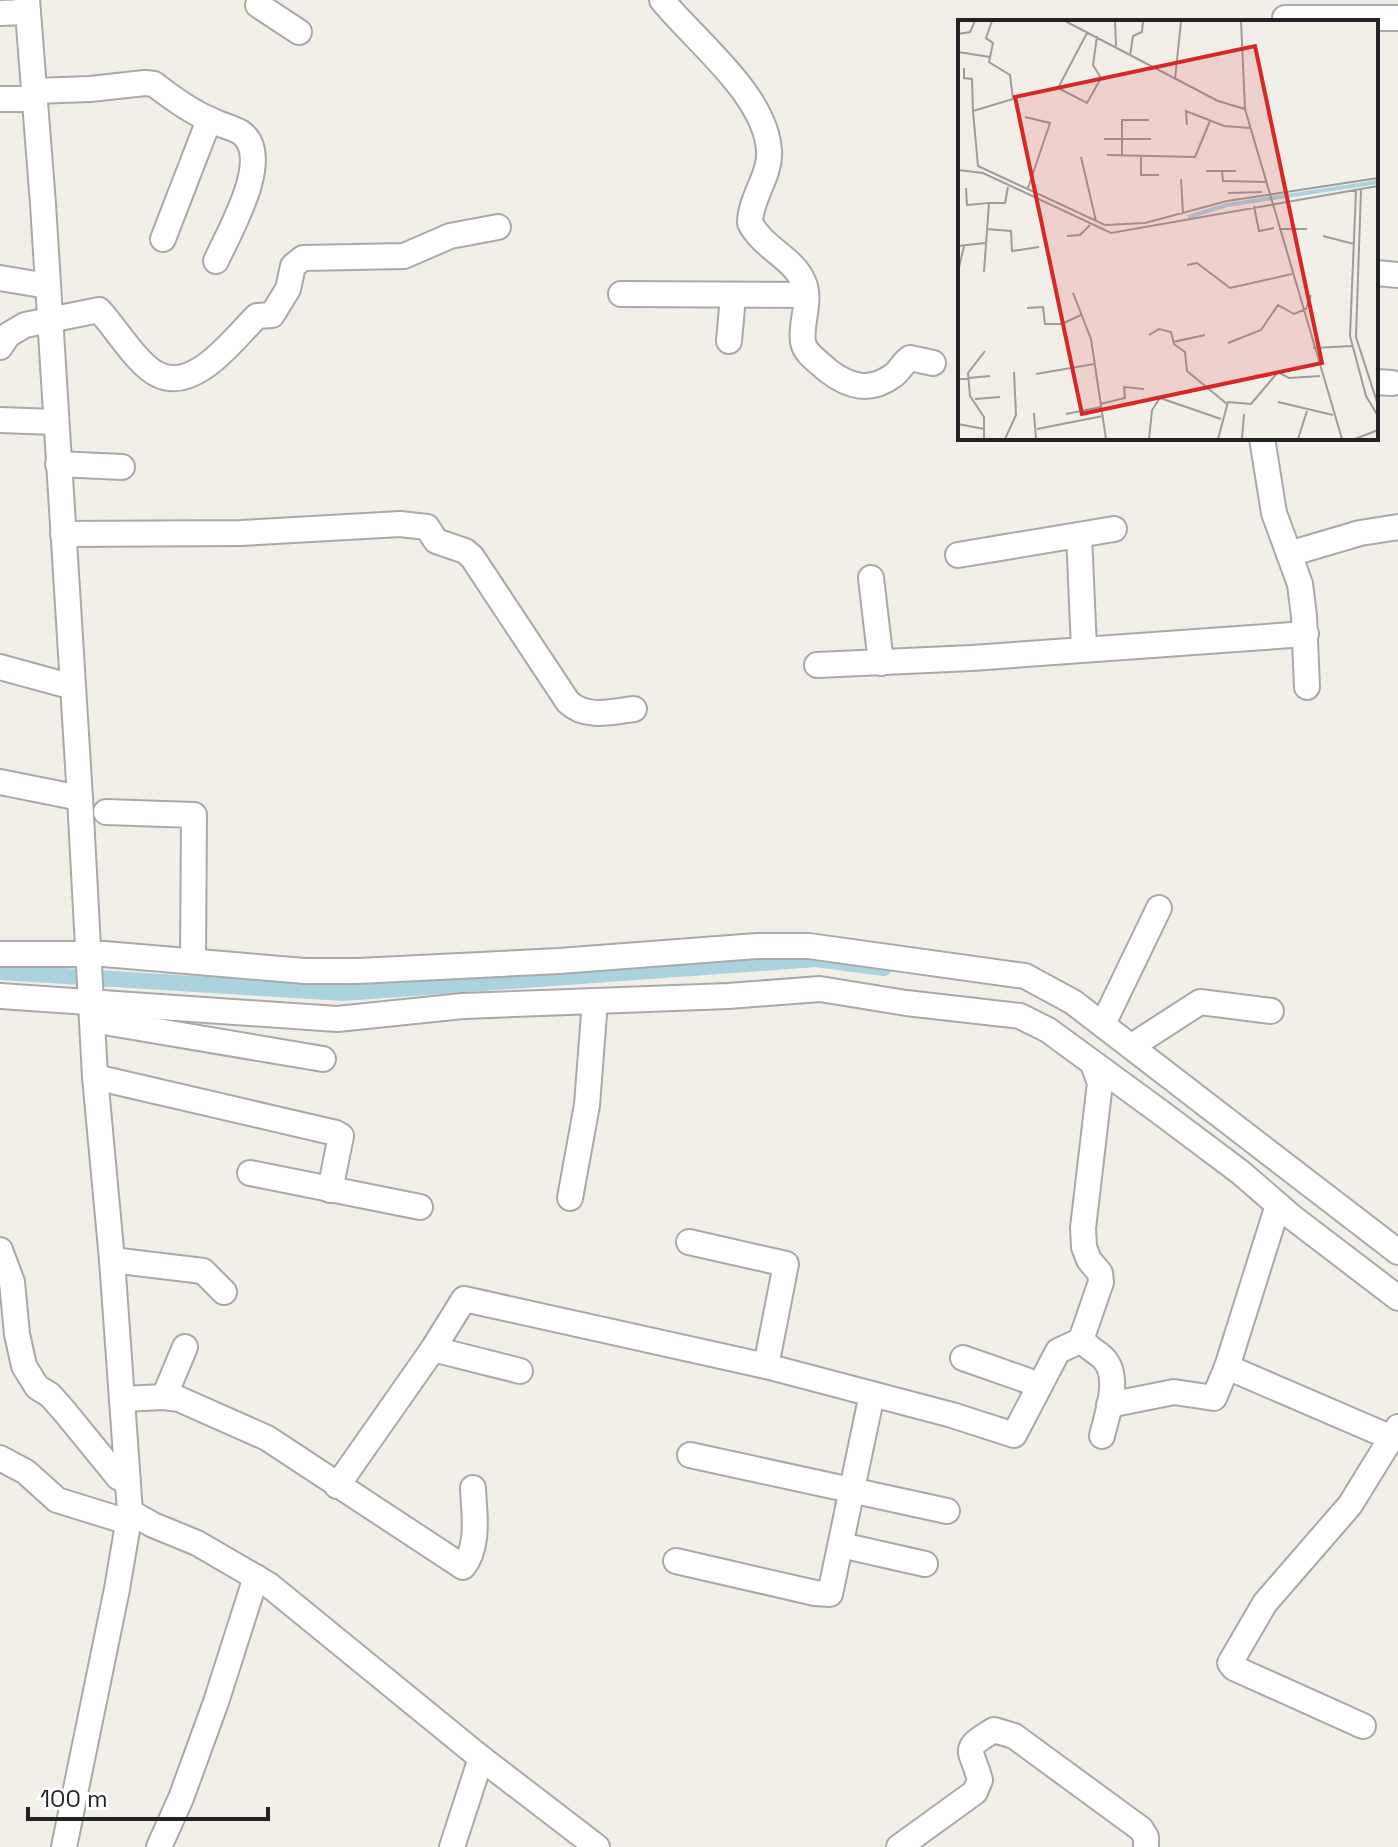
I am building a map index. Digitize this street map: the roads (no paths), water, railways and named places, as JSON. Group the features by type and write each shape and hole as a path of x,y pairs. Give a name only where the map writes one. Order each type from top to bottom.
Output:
{"street":[{"path":"662,0 737,81 760,117 770,154 750,223 768,247 799,272 805,284 803,342 807,352 849,385 869,388 897,373 910,358 933,363"},
{"path":"258,2 299,32"},
{"path":"0,13 28,6 48,286 95,1077 128,1483 129,1517 117,1589 64,1847"},
{"path":"1285,13 1398,18"},
{"path":"0,99 154,84 209,120 242,133 255,154 247,192 216,261"},
{"path":"163,239 209,120"},
{"path":"0,347 8,335 25,325 99,310 159,376 175,378 196,372 215,358 257,316 272,315 288,289 293,266 303,258 404,256 450,236 498,227"},
{"path":"1378,273 1398,275"},
{"path":"0,278 48,286"},
{"path":"621,294 806,295"},
{"path":"729,341 733,296"},
{"path":"0,420 55,422"},
{"path":"1262,440 1274,513 1300,584 1306,634 1307,687"},
{"path":"58,464 122,467"},
{"path":"63,534 241,533 400,524 427,527 436,541 465,551 472,557 568,702 586,712 634,709"},
{"path":"1289,554 1360,533 1398,527"},
{"path":"958,555 1114,529"},
{"path":"1079,535 1084,648"},
{"path":"871,578 881,663"},
{"path":"817,665 1306,634"},
{"path":"0,667 73,687"},
{"path":"0,782 80,798"},
{"path":"106,812 194,815 193,960"},
{"path":"1103,1024 1159,908"},
{"path":"0,996 90,984 193,960 305,971 358,971 559,961 757,946 809,946 1025,976 1056,990 1103,1024 1398,1252"},
{"path":"0,954 323,1059"},
{"path":"90,984 337,1019 463,1006 820,989 1020,1016 1048,1030 1240,1172 1398,1298"},
{"path":"570,1198 587,1105 595,1001"},
{"path":"1132,1046 1200,1002 1271,1011"},
{"path":"1093,1064 1100,1083 1083,1228 1084,1247 1089,1260 1100,1273 1101,1282 1082,1340 1086,1347 1104,1358 1112,1370 1102,1436"},
{"path":"95,1077 336,1133 341,1136 330,1190"},
{"path":"250,1173 420,1207"},
{"path":"1109,1405 1174,1392 1214,1398 1227,1367 1278,1205"},
{"path":"689,1242 786,1264 766,1366"},
{"path":"0,1250 12,1282 17,1334 24,1366 37,1387 50,1395 118,1477 128,1483"},
{"path":"112,1260 203,1271 224,1292"},
{"path":"337,1486 433,1349 464,1299 766,1366 952,1415 1014,1435 1058,1351 1082,1340"},
{"path":"164,1397 185,1347"},
{"path":"433,1349 520,1371"},
{"path":"963,1358 1040,1385"},
{"path":"1227,1367 1395,1432 1350,1505 1265,1603 1230,1663 1234,1668 1363,1726"},
{"path":"676,1561 830,1594 872,1394"},
{"path":"122,1399 164,1397 193,1403 267,1438 463,1567 470,1556 475,1527 473,1488"},
{"path":"690,1455 947,1511"},
{"path":"0,1458 26,1472 57,1500 153,1525 197,1543 269,1585 481,1758 597,1847"},
{"path":"841,1545 925,1564"},
{"path":"159,1847 181,1798 216,1702 256,1577"},
{"path":"899,1847 975,1792 980,1780 970,1755 971,1747 975,1741 994,1730 1014,1736 1141,1829 1146,1837 1146,1847"},
{"path":"452,1847 481,1758"}],"waterway":[{"path":"0,972 343,993 816,959 884,968"}]}
